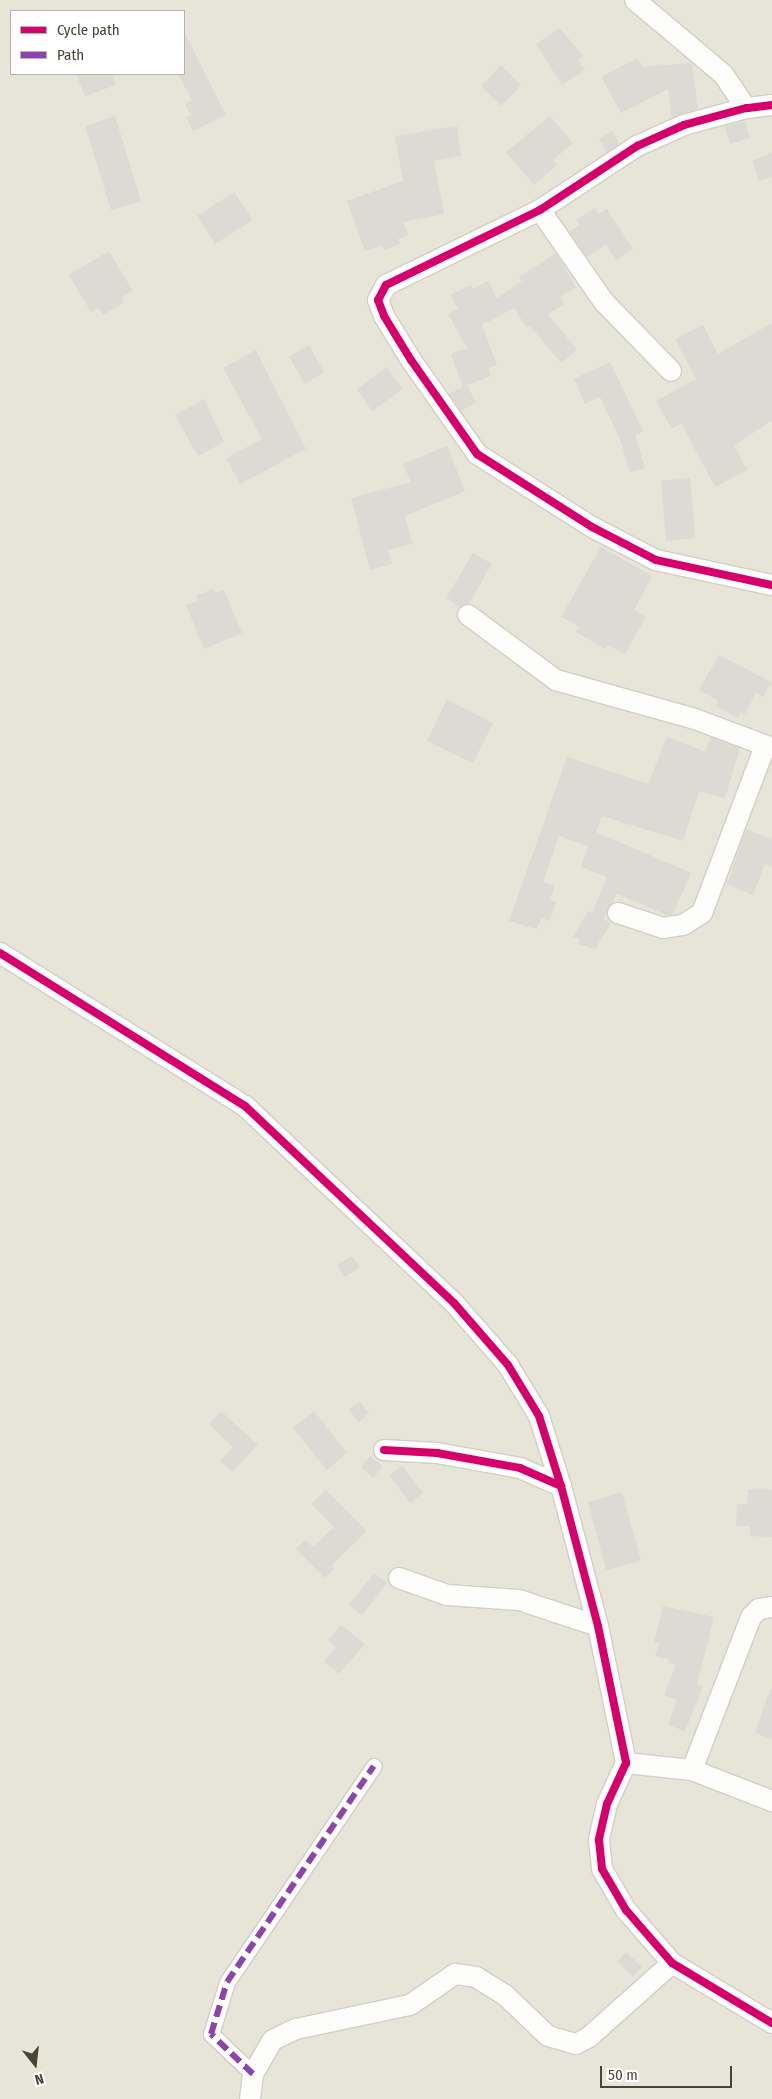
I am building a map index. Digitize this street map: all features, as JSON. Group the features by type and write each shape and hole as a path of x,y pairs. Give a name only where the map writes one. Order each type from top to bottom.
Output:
{"street":[{"path":"635,0 723,74 746,108"},
{"path":"772,105 746,108 684,124 637,146 540,210 386,285 378,300 398,338 477,454 592,527 656,560 772,585"},
{"path":"540,210 604,302 671,371"},
{"path":"468,615 556,680 695,719 768,747 702,913 683,925 663,928 618,913"},
{"path":"0,953 245,1106 454,1303 508,1365 539,1416 562,1486 598,1626 626,1764 607,1804 599,1840 602,1869 626,1910 672,1963 772,2024"},
{"path":"384,1450 437,1453 520,1468 562,1486"},
{"path":"399,1578 447,1595 519,1600 598,1626"},
{"path":"692,1770 751,1617 759,1609 772,1607"},
{"path":"626,1764 692,1770 772,1800"},
{"path":"253,2074 211,2034 227,1982 374,1766"},
{"path":"250,2099 253,2074 273,2040 296,2029 410,2005 455,1974 476,1977 505,1995 548,2036 576,2044 589,2037 672,1963"}],"shaded area":[{"path":"0,0 772,0 772,2099 0,2099"}],"building":[{"path":"560,28 583,56 578,60 585,70 562,85 536,44"},
{"path":"185,34 226,115 193,131 186,117 191,115 185,104 192,100 179,75 185,75"},
{"path":"638,58 643,67 692,63 698,109 672,117 668,89 621,113 601,77"},
{"path":"501,65 521,85 501,106 481,86"},
{"path":"76,75 112,75 116,85 85,96"},
{"path":"115,116 141,201 111,210 85,126"},
{"path":"550,116 573,143 553,160 557,165 534,185 506,152"},
{"path":"745,121 750,138 730,144 725,126"},
{"path":"457,126 461,156 434,161 444,214 403,222 408,235 398,239 400,244 384,250 382,245 365,251 347,201 403,181 395,136"},
{"path":"613,131 619,144 606,152 599,138"},
{"path":"772,153 772,177 759,181 752,161"},
{"path":"234,192 253,220 215,244 197,216"},
{"path":"595,208 599,214 607,209 633,249 616,260 606,245 587,257 569,232 580,225 576,220"},
{"path":"109,251 133,291 122,297 125,302 103,315 98,308 91,312 69,275"},
{"path":"556,253 576,287 560,297 564,304 548,314 577,350 561,363 530,326 527,328 514,308 482,325 497,365 488,368 491,376 467,385 476,403 461,411 449,394 463,387 451,354 467,348 448,314 458,309 450,295 471,285 473,289 488,281 497,298 522,281 519,277"},
{"path":"772,323 772,420 734,446 747,470 715,487 681,423 672,429 656,401 696,379 675,339 703,325 718,354"},
{"path":"309,345 324,372 305,384 289,357"},
{"path":"256,350 306,449 240,484 226,458 262,439 223,368"},
{"path":"610,362 643,431 635,435 645,468 630,472 619,436 600,397 585,404 574,379"},
{"path":"387,367 403,389 372,411 357,389"},
{"path":"204,399 224,442 198,456 175,415"},
{"path":"447,446 465,491 405,516 412,544 388,550 392,564 370,570 351,498 411,482 403,464"},
{"path":"690,478 695,538 666,541 661,481"},
{"path":"601,547 652,576 634,610 646,617 625,654 608,645 605,649 576,632 579,626 561,617"},
{"path":"473,553 492,564 469,603 460,607 446,598"},
{"path":"213,589 215,593 224,590 242,633 204,649 186,605 198,601 196,596"},
{"path":"719,655 771,682 763,697 756,693 745,714 741,712 738,718 716,706 719,701 699,690"},
{"path":"447,700 493,723 473,763 427,741"},
{"path":"667,737 706,752 710,737 740,748 725,798 699,791 683,841 602,816 596,832 691,873 673,914 667,915 617,894 603,919 611,923 595,949 578,944 580,940 573,937 588,911 592,913 607,877 581,867 588,846 559,836 543,882 555,885 550,900 556,902 550,921 541,918 537,929 509,921 567,757 648,784"},
{"path":"746,829 772,840 772,867 765,864 753,895 727,884"},
{"path":"352,1256 360,1267 345,1277 337,1265"},
{"path":"359,1401 369,1413 359,1422 349,1410"},
{"path":"221,1411 258,1445 232,1472 220,1461 233,1447 209,1424"},
{"path":"314,1411 347,1453 327,1470 293,1428"},
{"path":"370,1456 383,1466 373,1478 361,1467"},
{"path":"402,1466 423,1493 410,1503 389,1475"},
{"path":"748,1489 772,1490 772,1537 750,1536 750,1526 736,1526 737,1504 747,1504"},
{"path":"326,1490 367,1531 331,1566 334,1569 325,1578 296,1549 305,1540 313,1547 334,1527 311,1504"},
{"path":"622,1492 641,1561 606,1570 588,1502"},
{"path":"374,1573 387,1583 362,1615 349,1605"},
{"path":"663,1606 714,1617 697,1684 703,1686 685,1731 668,1725 677,1700 664,1695 676,1665 668,1663 669,1659 655,1656 659,1643 654,1642"},
{"path":"341,1625 365,1644 339,1674 324,1662 336,1647 328,1640"},
{"path":"770,1689 772,1690 772,1739 755,1733"},
{"path":"626,1952 642,1967 633,1977 617,1962"}],"marked path":[{"path":"253,2074 211,2034 227,1982 374,1766"}],"cycle path":[{"path":"772,105 746,108 684,125 637,146 540,210 386,285 378,300 384,316 411,360 477,454 592,527 656,560 772,585"},
{"path":"0,953 245,1106 454,1303 508,1365 539,1416 561,1486"},
{"path":"384,1450 437,1453 520,1468 561,1486 598,1626 626,1763 607,1804 599,1840 602,1869 626,1910 672,1963 772,2023"}]}
